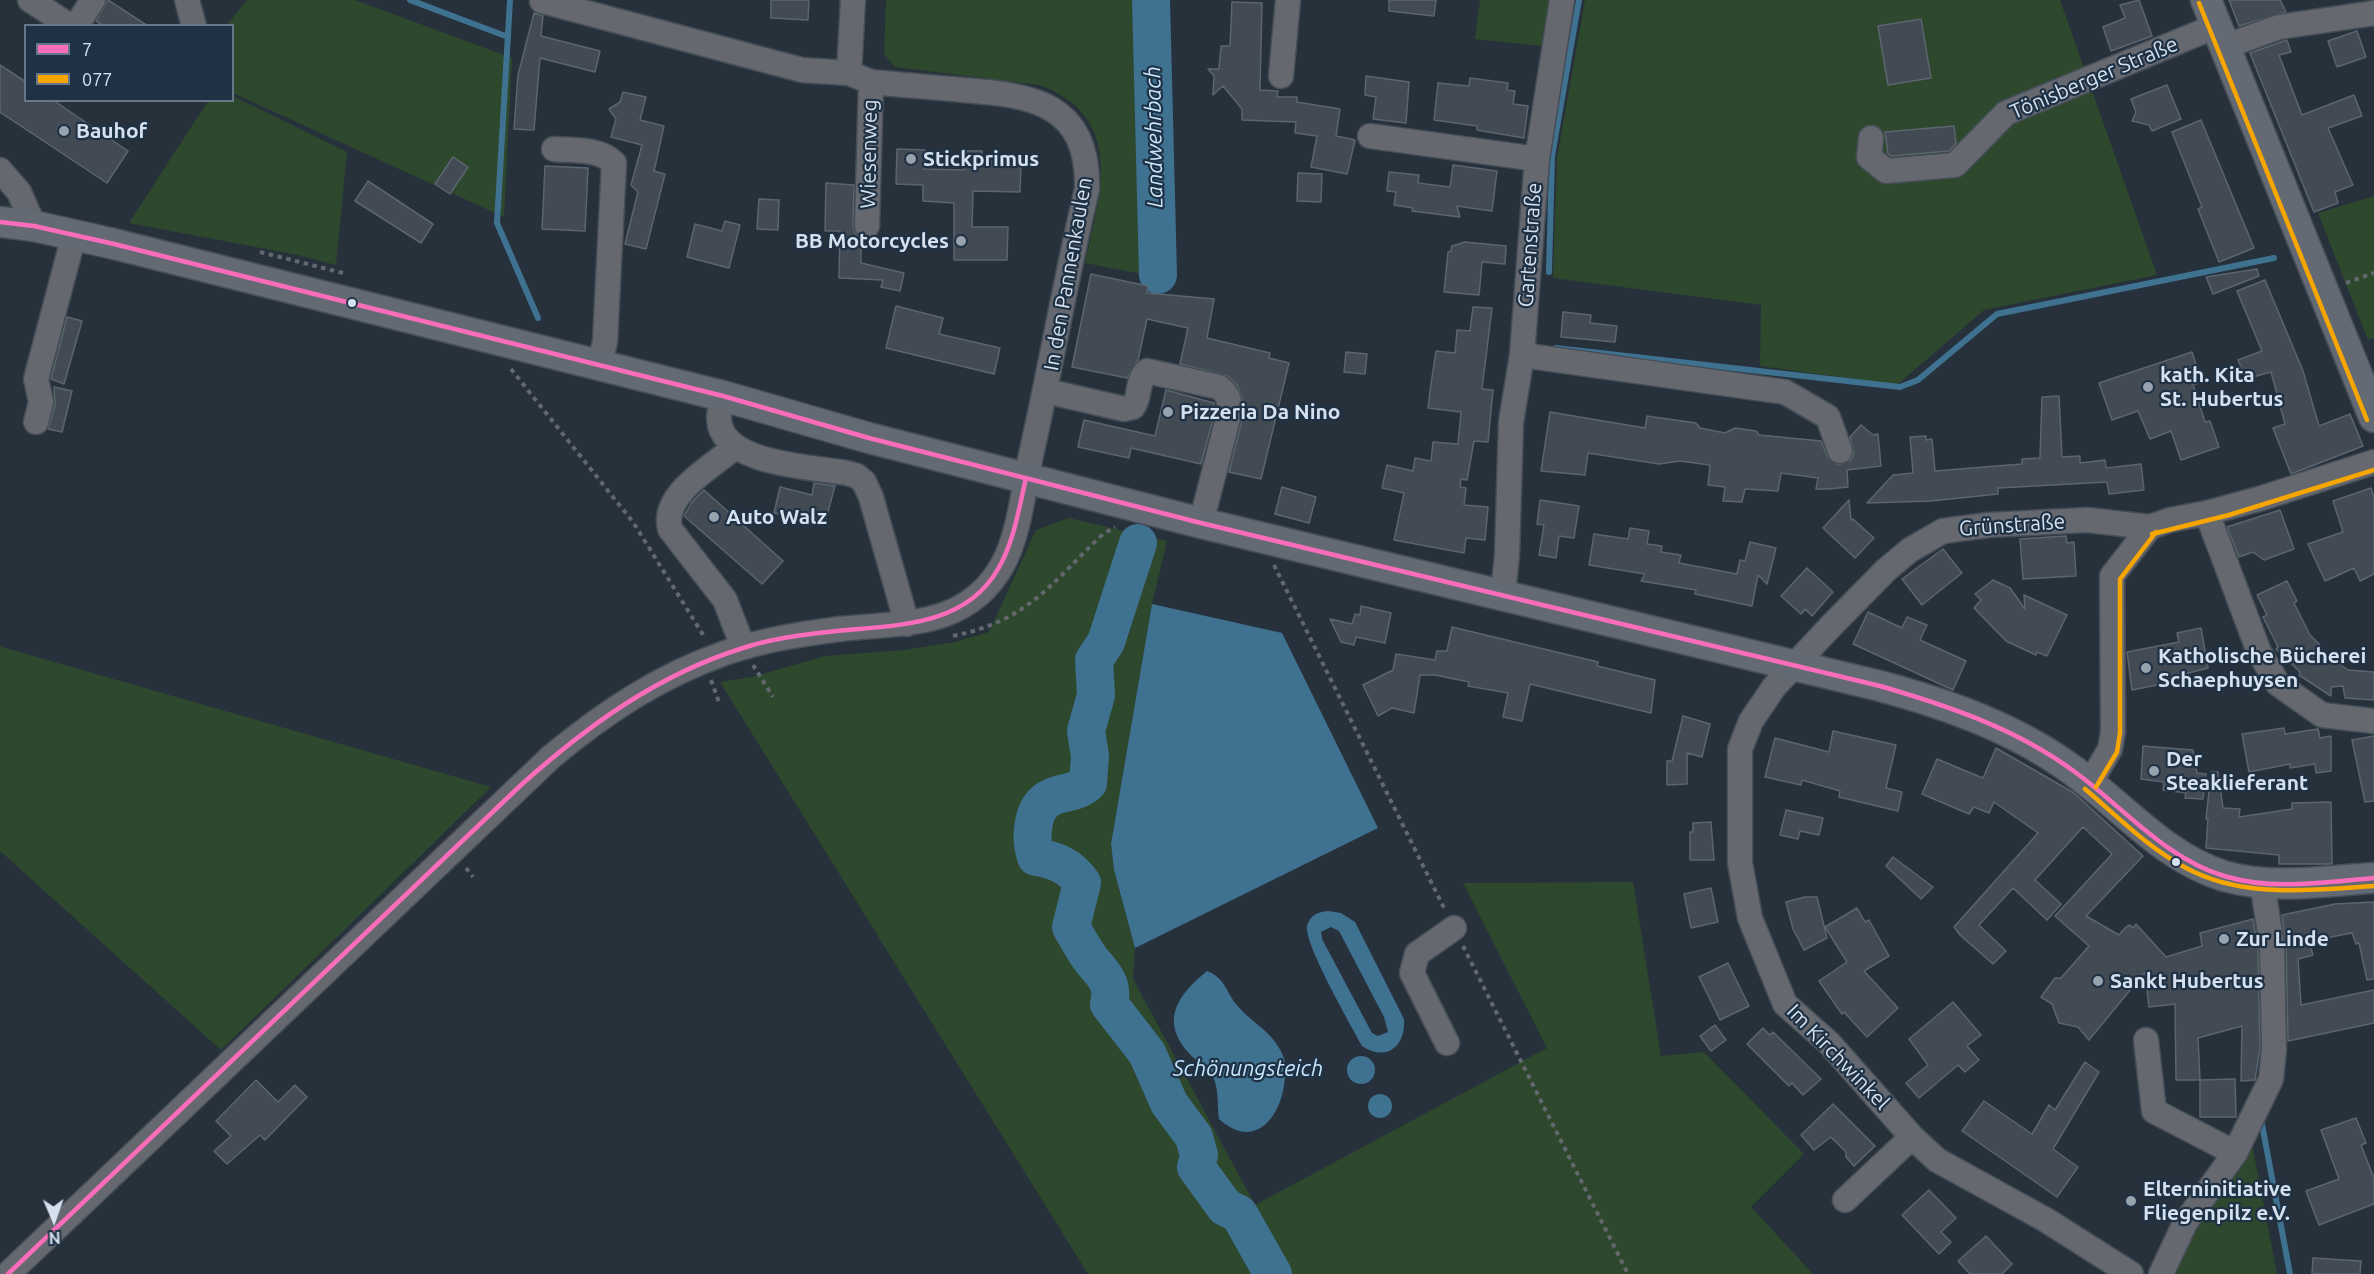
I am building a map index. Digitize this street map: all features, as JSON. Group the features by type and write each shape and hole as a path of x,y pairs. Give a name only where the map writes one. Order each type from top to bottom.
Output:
{"main road":[{"path":"2215,24 2374,417"},
{"path":"0,222 34,226 74,235 723,396 868,438 1201,523 1796,664 1916,696 1981,719 2056,759 2090,783 2145,831 2192,862 2225,876 2262,882 2318,882 2374,878"}],"street":[{"path":"30,0 67,24"},
{"path":"77,24 93,0"},
{"path":"187,0 193,24"},
{"path":"853,0 860,78"},
{"path":"1281,76 1288,0"},
{"path":"1537,159 1562,0"},
{"name":"In den Pannenkaulen","path":"8,1274 551,757 636,693 680,671 750,660 810,633 907,624 953,612 989,584 1009,548 1046,391 1048,334 1087,189 1088,165 1078,138 1068,122 1037,101 1012,94 802,70 542,1"},
{"path":"2215,24 2279,27 2374,13"},
{"name":"Tönisberger Straße","path":"1871,138 1869,157 1886,171 1955,165 2006,113 2215,24"},
{"name":"Wiesenweg","path":"860,78 867,226"},
{"name":"Gartenstraße","path":"1370,136 1537,159 1522,355 1511,422 1503,594"},
{"path":"554,149 594,152 607,156 614,164 605,342 599,365"},
{"path":"0,170 19,192 34,226"},
{"path":"36,422 41,402 36,379 74,235"},
{"path":"1522,355 1785,392 1828,417 1840,451"},
{"path":"1046,391 1124,409 1136,403 1142,376 1147,371 1219,387 1227,393 1230,405 1201,523"},
{"path":"723,396 719,419 722,431 735,447 753,457 847,472 864,482 876,512 907,624"},
{"path":"735,447 692,482 674,502 667,517 670,529 724,600 750,660"},
{"name":"Grünstraße","path":"1796,664 1886,570 1910,550 1943,531 1988,525 2087,520 2150,527 2170,520 2207,513 2374,462"},
{"path":"2207,513 2259,652 2278,684 2322,715 2374,721"},
{"path":"2090,783 2110,749 2113,732 2112,576 2150,527"},
{"name":"Im Kirchwinkel","path":"1796,664 1774,687 1757,712 1740,749 1740,863 1750,918 1785,1004 1829,1043 1912,1137 1937,1160 2046,1220 2131,1274"},
{"path":"2162,1274 2185,1223 2235,1153 2271,1078 2274,1049 2272,946 2262,882"},
{"path":"1447,1043 1412,973 1417,954 1454,928"},
{"path":"2146,1040 2154,1112 2235,1153"},
{"path":"1845,1200 1912,1137"}],"path":[{"path":"486,338 633,522 719,665 702,681"},
{"path":"946,637 991,625 1034,602 1103,534 1116,527 1120,502"},
{"path":"750,660 773,697"}],"green space":[{"path":"247,0 355,0 512,58 504,217 234,93 234,24 228,24"},
{"path":"886,0 1160,0 1167,279 1085,263 1097,210 1100,159 1096,136 1085,116 1066,99 1039,85 895,67 884,54"},
{"path":"1480,0 1550,0 1541,46 1475,39"},
{"path":"1585,0 2060,0 2157,275 1984,310 1897,385 1760,366 1761,305 1553,278 1557,158"},
{"path":"234,96 347,152 336,265 298,255 129,223 207,102 234,102"},
{"path":"2374,196 2374,338 2368,340 2318,213"},
{"path":"1069,518 1167,541 1152,604 1111,844 1114,870 1135,948 1133,979 1255,1205 1547,1048 1463,883 1633,882 1661,1056 1704,1052 1804,1154 1751,1207 1813,1274 1088,1274 720,682 752,677 825,656 904,650 955,642 989,632 1036,530"},
{"path":"0,646 491,787 221,1050 0,851"},
{"path":"2251,1139 2277,1274 2168,1274 2189,1225"}],"water":[{"path":"1152,604 1282,633 1378,828 1135,948 1114,870 1111,844"},
{"path":"1328,911 1341,913 1355,922 1404,1019 1402,1037 1393,1049 1379,1052 1362,1046 1329,985 1313,949 1307,926 1312,917","holes":["1331,927 1339,931 1384,1017 1388,1032 1378,1036 1372,1033 1322,939 1321,932"]},
{"name":"Schönungsteich","path":"1207,971 1218,977 1242,1011 1268,1034 1285,1061 1284,1086 1276,1111 1262,1127 1252,1131 1242,1132 1231,1128 1219,1119 1217,1092 1213,1077 1186,1050 1178,1038 1174,1017 1177,1007 1189,988"},
{"path":"1361,1056 1371,1060 1375,1070 1371,1080 1361,1084 1351,1080 1347,1070 1351,1060"},
{"path":"1380,1094 1385,1095 1391,1101 1391,1111 1385,1117 1380,1118 1375,1117 1369,1111 1368,1106 1369,1101 1375,1095"}],"building":[{"path":"108,0 145,24 101,24 96,21"},
{"path":"771,0 809,0 808,20 771,18"},
{"path":"1389,0 1436,0 1434,16 1389,11"},
{"path":"2139,0 2152,36 2111,51 2103,27 2125,18 2120,5"},
{"path":"2229,0 2280,0 2286,12 2239,26"},
{"path":"1232,2 1262,3 1260,90 1278,91 1277,97 1297,97 1297,102 1340,109 1336,136 1355,140 1347,174 1311,167 1317,136 1295,133 1296,122 1242,120 1242,109 1223,86 1213,95 1214,76 1208,69 1219,69 1221,46 1230,46"},
{"path":"534,13 543,16 541,36 600,51 595,72 540,58 534,130 514,129 518,75"},
{"path":"1921,19 1931,78 1888,85 1878,26"},
{"path":"2357,31 2366,57 2337,67 2328,41"},
{"path":"2287,40 2291,52 2279,55 2302,115 2354,95 2362,116 2328,128 2353,185 2335,192 2338,203 2314,212 2250,53"},
{"name":"Bauhof","path":"0,65 24,81 24,102 56,102 128,151 107,183 0,112"},
{"path":"1366,76 1409,82 1406,123 1373,119 1376,97 1365,95"},
{"path":"1470,78 1508,83 1507,90 1515,91 1513,104 1528,106 1524,138 1477,130 1477,126 1434,120 1438,83 1469,86"},
{"path":"2167,85 2181,119 2152,131 2149,125 2132,121 2136,112 2131,99"},
{"path":"623,92 646,97 640,120 664,126 654,171 665,174 646,249 625,244 638,192 631,185 642,145 611,137 616,119 609,109 620,102"},
{"path":"2201,120 2254,248 2219,262 2198,209 2202,207 2172,132"},
{"path":"1954,126 1956,144 1949,151 1891,156 1888,154 1885,132"},
{"path":"897,149 925,150 924,169 964,170 964,151 982,151 982,161 1021,162 1020,192 973,191 972,227 1008,227 1007,260 954,260 954,203 923,201 923,185 896,184"},
{"path":"453,157 468,167 450,194 435,184"},
{"path":"1453,165 1497,171 1492,211 1457,206 1460,217 1412,211 1413,208 1394,205 1396,192 1387,191 1389,172 1419,175 1418,183 1450,187"},
{"path":"545,166 588,168 585,231 542,229"},
{"path":"1298,173 1322,174 1321,202 1297,201"},
{"path":"368,181 433,224 421,243 355,201"},
{"path":"826,183 854,185 853,226 855,233 861,239 861,263 904,273 900,291 881,287 883,280 839,278 840,231 825,231"},
{"path":"759,199 779,200 778,230 757,229"},
{"path":"725,221 740,225 729,268 687,257 695,224 722,231"},
{"path":"1465,242 1506,246 1505,264 1482,262 1479,295 1444,292 1448,252 1451,251 1452,246"},
{"path":"2257,269 2259,276 2213,294 2206,277"},
{"path":"1091,274 1148,286 1147,293 1214,299 1207,338 1270,353 1269,358 1289,363 1261,479 1229,472 1242,420 1242,397 1237,385 1228,376 1180,364 1188,328 1147,319 1138,360 1127,378 1072,367"},
{"path":"2265,280 2303,371 2319,426 2350,414 2363,446 2291,474 2273,428 2285,424 2271,372 2246,379 2238,360 2262,351 2237,291"},
{"path":"896,306 943,318 939,334 1000,348 994,374 886,348"},
{"path":"1473,307 1492,308 1482,389 1493,390 1488,442 1474,441 1467,480 1461,479 1460,487 1466,488 1464,505 1488,507 1485,540 1466,538 1464,553 1394,540 1404,493 1382,488 1387,465 1413,471 1415,458 1431,461 1433,442 1458,444 1461,412 1428,408 1436,351 1455,353 1457,330 1470,331"},
{"path":"1563,312 1591,315 1590,323 1617,326 1615,342 1561,337"},
{"path":"67,317 82,321 64,384 51,379"},
{"path":"1346,352 1367,354 1365,374 1344,372"},
{"path":"2192,352 2202,382 2193,385 2205,422 2210,421 2219,447 2181,460 2171,431 2150,439 2138,411 2112,420 2099,383"},
{"path":"54,387 72,391 62,432 48,429 55,405"},
{"path":"1166,390 1214,403 1214,415 1201,464 1131,448 1129,458 1078,447 1084,420 1155,436"},
{"path":"2059,396 2062,457 2080,456 2080,463 2105,460 2106,468 2141,464 2144,490 2109,494 2107,482 1998,488 1998,494 1931,501 1867,503 1893,475 1913,473 1910,437 1926,436 1926,440 1932,439 1935,471 2022,464 2022,459 2040,458 2042,397"},
{"path":"1550,412 1645,428 1647,416 1696,423 1700,428 1725,433 1735,428 1756,431 1759,435 1821,441 1827,456 1838,465 1851,460 1854,453 1850,437 1861,425 1873,435 1878,434 1881,466 1847,470 1848,487 1828,489 1816,489 1818,478 1781,473 1778,491 1745,489 1742,502 1723,501 1725,487 1708,485 1710,465 1680,461 1659,464 1588,453 1585,475 1541,471"},
{"path":"814,483 835,486 825,522 809,518 808,521 774,513 780,487 812,495"},
{"path":"1282,487 1316,497 1309,523 1275,514"},
{"path":"2371,488 2374,497 2374,574 2360,581 2354,568 2325,581 2308,544 2343,532 2333,501"},
{"path":"704,490 783,561 762,584 684,516 692,502"},
{"path":"1540,500 1579,506 1574,538 1559,536 1556,558 1539,555 1544,525 1537,524"},
{"path":"1849,500 1851,520 1853,519 1874,538 1855,558 1823,528"},
{"path":"2280,510 2294,549 2264,560 2253,552 2239,557 2227,527"},
{"path":"1630,528 1649,531 1647,544 1662,546 1661,552 1681,555 1679,563 1737,574 1740,560 1745,561 1750,542 1776,548 1767,584 1758,575 1752,606 1695,594 1696,590 1641,581 1645,574 1589,565 1594,534 1628,539"},
{"path":"2066,536 2067,543 2074,542 2076,576 2023,579 2020,539"},
{"path":"1943,549 1962,573 1922,605 1902,579"},
{"path":"1807,568 1833,592 1812,616 1805,609 1801,614 1781,596"},
{"path":"1993,580 2010,588 2025,609 2024,595 2067,615 2047,656 2037,652 2036,655 2006,641 1974,608 1981,600 1975,594"},
{"path":"2287,581 2297,601 2294,603 2310,635 2320,645 2317,649 2348,670 2374,672 2374,700 2345,698 2343,686 2331,687 2331,696 2299,675 2300,672 2276,649 2278,647 2263,617 2267,615 2257,595"},
{"path":"1361,606 1391,613 1385,643 1356,637 1354,645 1341,642 1330,619 1352,624 1355,614 1360,615"},
{"path":"1868,612 1902,628 1907,617 1927,625 1920,640 1966,661 1953,690 1853,644"},
{"path":"1452,627 1598,662 1597,666 1655,680 1651,713 1530,684 1522,721 1503,717 1508,693 1468,686 1469,682 1435,675 1420,675 1414,713 1392,708 1378,716 1363,685 1393,670 1396,654 1435,660 1437,651 1447,651"},
{"path":"2201,628 2208,668 2166,679 2167,683 2132,690 2127,652 2179,642 2177,633"},
{"path":"1683,716 1710,724 1702,757 1687,753 1687,784 1667,785 1667,761 1672,761"},
{"path":"2284,728 2285,734 2318,729 2320,738 2331,736 2331,771 2316,773 2315,764 2290,768 2290,764 2249,772 2242,734"},
{"path":"1833,731 1896,745 1886,788 1902,792 1898,811 1839,797 1840,791 1802,780 1801,785 1765,777 1775,738 1829,752"},
{"path":"2374,736 2374,801 2365,802 2352,740"},
{"path":"2143,746 2193,750 2197,773 2206,774 2203,799 2185,798 2186,793 2163,790 2164,782 2141,779"},
{"path":"1996,748 2074,793 2143,856 2086,916 2119,935 2126,927 2130,925 2133,928 2136,924 2166,957 2202,946 2200,933 2253,919 2258,947 2260,1048 2255,1080 2241,1081 2242,1026 2198,1038 2200,1080 2176,1080 2175,1004 2149,1007 2145,972 2089,1040 2078,1027 2059,1023 2052,1004 2041,997 2055,978 2061,978 2089,946 2055,916 2112,854 2083,827 2035,880 2061,904 2047,920 2013,888 1979,925 2006,951 1993,964 1960,935 1954,927 2038,833 1994,802 1989,813 1974,807 1969,814 1922,794 1937,759 1983,778"},
{"path":"2211,772 2218,772 2223,808 2240,809 2239,817 2292,809 2292,803 2331,802 2332,864 2279,864 2279,855 2206,848 2208,819 2206,819"},
{"path":"1786,810 1823,818 1819,835 1800,831 1798,839 1780,835"},
{"path":"1711,822 1714,860 1690,860 1690,832 1693,832 1693,823"},
{"path":"1893,857 1933,887 1921,899 1886,866"},
{"path":"1711,888 1718,922 1691,928 1684,894"},
{"path":"1805,897 1817,897 1827,938 1804,950 1793,929 1786,902"},
{"path":"2374,902 2374,979 2367,980 2359,943 2356,944 2352,933 2309,941 2313,955 2298,959 2301,1005 2374,990 2374,1023 2288,1041 2286,946 2282,915 2335,904"},
{"path":"1857,908 1865,922 1869,920 1889,956 1864,971 1898,1008 1867,1037 1844,1012 1842,1014 1819,981 1847,962 1825,927"},
{"path":"1728,963 1749,1006 1720,1020 1699,977"},
{"path":"1953,1002 1981,1035 1967,1046 1979,1060 1965,1072 1958,1065 1919,1098 1906,1083 1928,1065 1909,1039"},
{"path":"1715,1025 1726,1040 1711,1051 1700,1036"},
{"path":"1763,1028 1770,1035 1773,1032 1821,1079 1803,1095 1792,1083 1789,1086 1747,1044"},
{"path":"2085,1062 2099,1072 2053,1149 2078,1167 2057,1197 1962,1131 1984,1101 2032,1134 2049,1105 2055,1110"},
{"path":"2235,1079 2236,1117 2200,1117 2200,1080"},
{"path":"256,1080 278,1102 295,1085 307,1097 265,1140 260,1135 227,1164 214,1151 231,1136 216,1121"},
{"path":"1833,1104 1875,1146 1854,1166 1846,1157 1846,1152 1831,1137 1814,1150 1801,1135"},
{"path":"2356,1118 2366,1143 2361,1145 2374,1178 2374,1204 2319,1225 2306,1191 2339,1179 2321,1130"},
{"path":"1929,1190 1956,1218 1941,1232 1951,1242 1939,1254 1902,1215"},
{"path":"1986,1236 2012,1264 2002,1274 1970,1274 1958,1261"},
{"path":"2313,1258 2361,1261 2360,1274 2312,1274"}],"waterway":[{"path":"410,0 508,37"},
{"path":"510,0 497,223 538,318"},
{"name":"Landwehrbach","path":"1151,0 1158,275"},
{"path":"1549,272 1552,156 1579,0"},
{"path":"1556,348 1900,387 1918,380 1997,314 2274,258"},
{"name":"Landwehrbach","path":"1138,543 1106,642 1094,660 1096,695 1086,731 1090,756 1088,783 1079,789 1053,796 1042,804 1033,826 1034,850 1036,857 1062,865 1073,872 1082,883 1071,927 1086,953 1107,980 1110,991 1109,1004 1147,1053 1169,1103 1194,1137 1199,1155 1196,1167 1225,1207 1239,1214 1273,1274"},
{"path":"2261,1119 2290,1274"}],"transit line":[{"name":"077","path":"2199,3 2367,420"},
{"name":"7","path":"0,222 34,226 114,244 723,396 869,438 1201,523 1880,686 1982,720 2030,743 2075,772 2164,845 2203,868 2242,881 2261,883 2299,884 2374,878"},
{"name":"077","path":"2152,534 2229,515 2374,470"},
{"name":"7","path":"8,1274 521,785 571,742 624,704 681,672 711,659 743,648 801,635 927,620 948,613 967,602 984,588 1004,559 1026,478"},
{"name":"077","path":"2096,787 2117,752 2120,733 2120,579 2156,532"},
{"name":"077","path":"2085,789 2159,851 2186,868 2208,878 2254,888 2278,890 2374,886"}],"place":[{"name":"Bauhof","path":"64,131"},
{"name":"Stickprimus","path":"911,159"},
{"name":"BB Motorcycles","path":"961,241"},
{"name":"kath. Kita St. Hubertus","path":"2148,387"},
{"name":"Pizzeria Da Nino","path":"1168,412"},
{"name":"Auto Walz","path":"714,517"},
{"name":"Katholische Bücherei Schaephuysen","path":"2146,668"},
{"name":"Der Steaklieferant","path":"2154,771"},
{"name":"Zur Linde","path":"2224,939"},
{"name":"Sankt Hubertus","path":"2098,981"},
{"name":"Elterninitiative Fliegenpilz e.V.","path":"2131,1201"}]}
